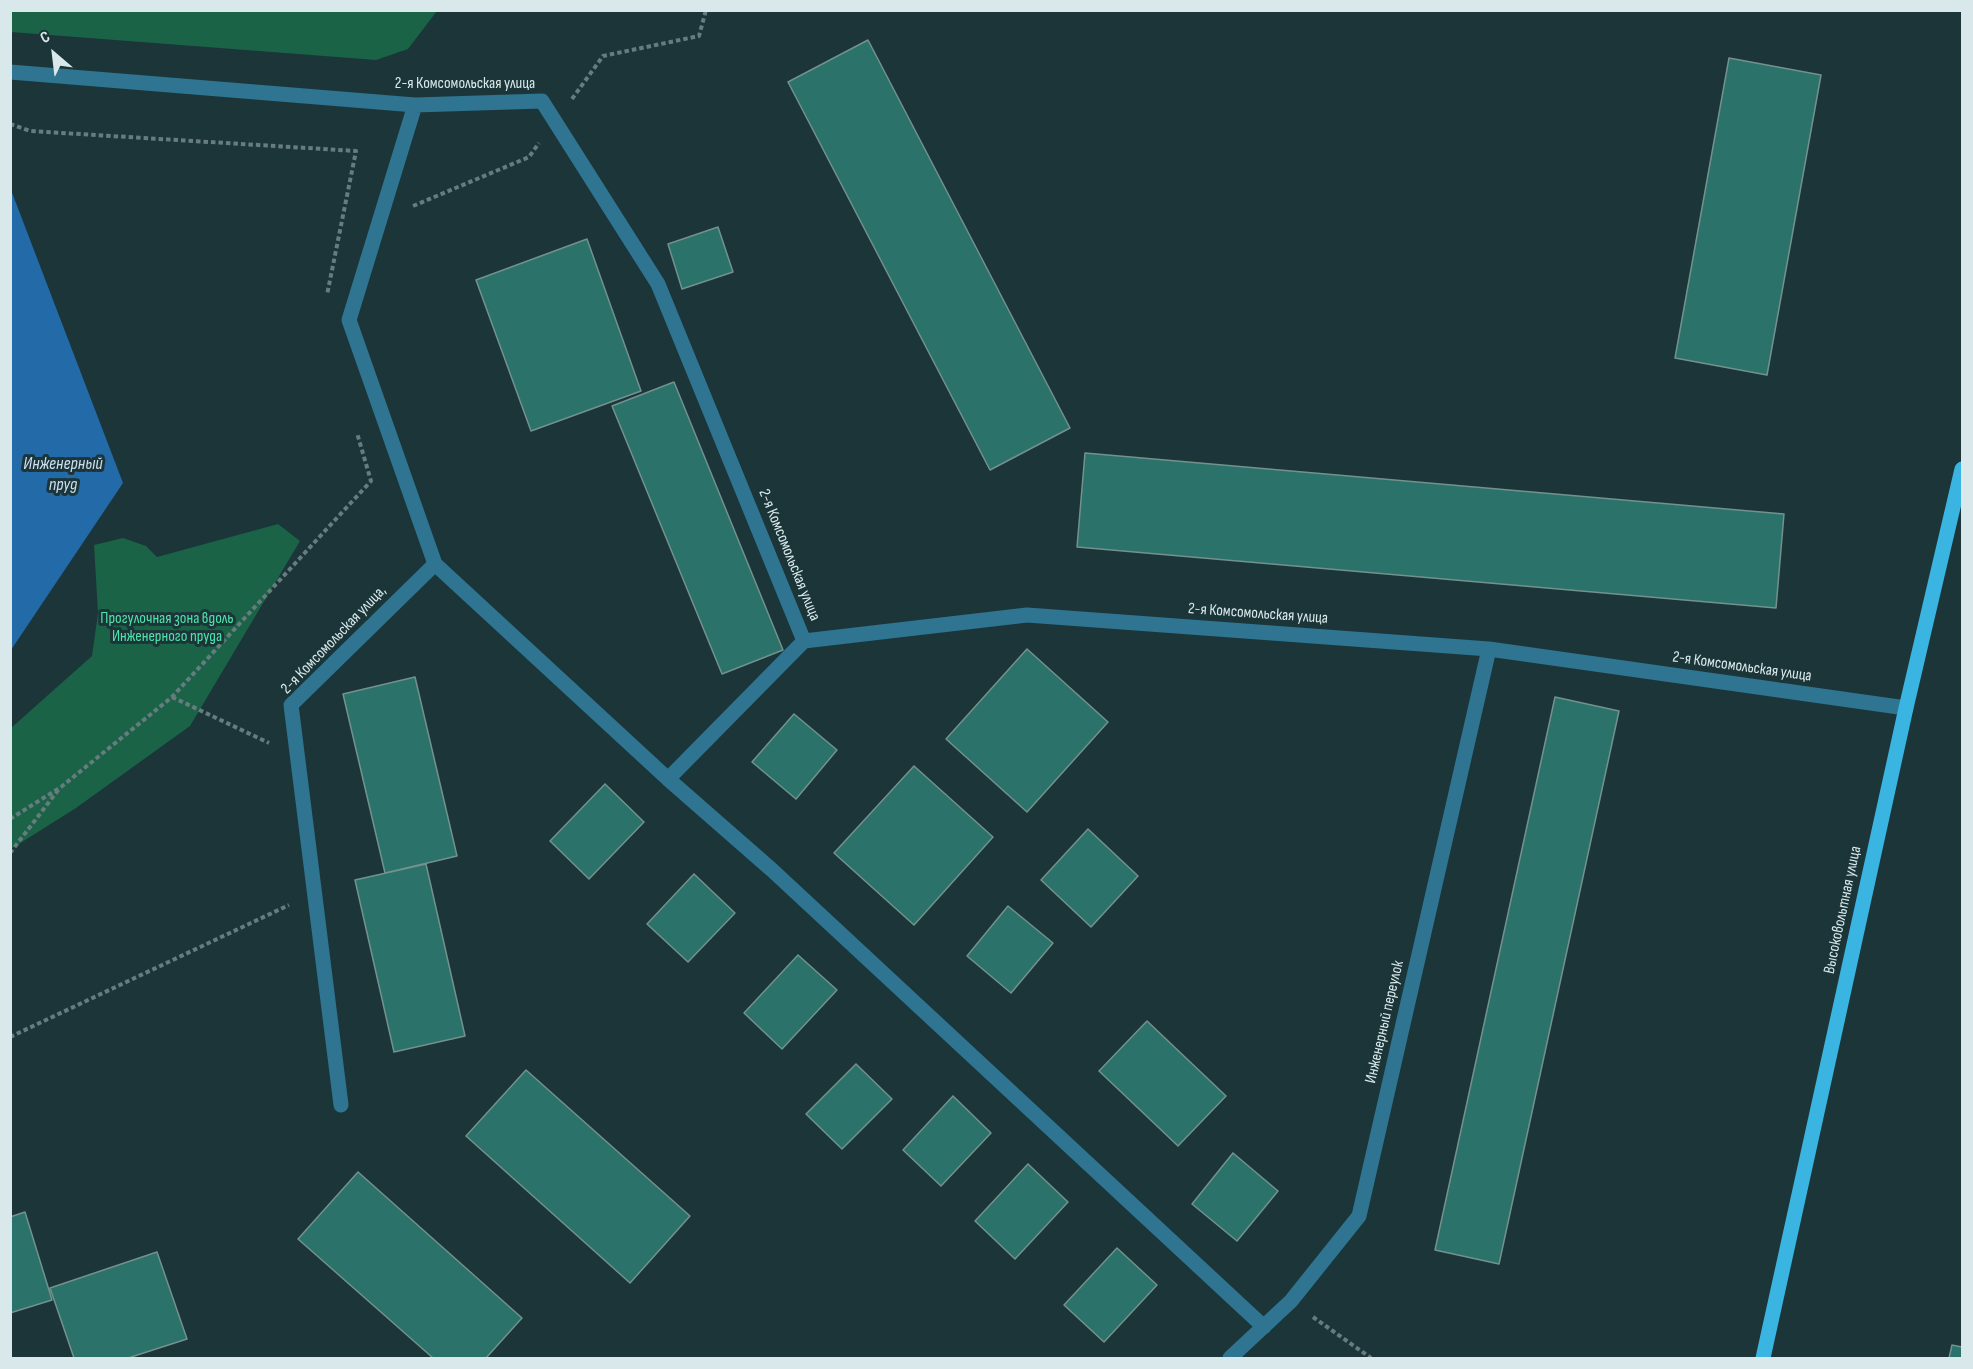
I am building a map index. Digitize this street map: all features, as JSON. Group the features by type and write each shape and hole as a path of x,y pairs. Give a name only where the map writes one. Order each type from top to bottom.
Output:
{"main road":[{"name":"Высоковольтная улица","path":"1763,1359 1906,708 1962,469"}],"street":[{"name":"2-я Комсомольская улица","path":"10,72 415,105 542,101 658,284 804,641 1027,615 1489,649 1906,708"},
{"path":"415,105 349,320 435,564 668,779 772,870 1264,1327"},
{"name":"2-я Комсомольская улица,","path":"341,1106 291,705 435,564"},
{"path":"668,779 804,641"},
{"name":"Инженерный переулок","path":"1230,1359 1291,1301 1359,1216 1489,649"}],"path":[{"path":"10,124 30,130 357,151 326,292 328,302"},
{"path":"10,819 61,787 172,697 372,481 356,428"},
{"path":"172,697 297,757"},
{"path":"10,853 61,787"},
{"path":"10,1037 314,892"},
{"path":"1291,1301 1371,1359"}],"green space":[{"path":"10,11 437,11 408,49 376,60 11,32"},
{"name":"Прогулочная зона вдоль Инженерного пруда","path":"278,524 300,541 190,726 76,808 11,849 11,728 92,656 98,613 94,545 123,538 146,546 157,557"}],"water":[{"name":"Инженерный пруд","path":"11,190 123,483 10,650"}],"building":[{"path":"868,40 1070,428 990,470 788,82"},
{"path":"1729,58 1821,75 1767,375 1675,358"},
{"path":"718,227 733,272 682,289 668,244"},
{"path":"587,239 641,391 531,431 476,280"},
{"path":"674,382 783,650 722,674 612,406"},
{"path":"1085,453 1784,514 1776,608 1077,547"},
{"path":"1027,649 1108,722 1027,812 946,739"},
{"path":"415,677 457,856 385,873 343,694"},
{"path":"1555,697 1619,711 1499,1264 1435,1250"},
{"path":"794,714 837,750 796,799 752,762"},
{"path":"914,766 993,837 914,925 834,853"},
{"path":"605,784 644,822 589,879 550,841"},
{"path":"1088,829 1138,876 1091,927 1041,880"},
{"path":"426,864 465,1036 394,1052 355,880"},
{"path":"694,874 735,913 688,962 647,924"},
{"path":"1008,906 1053,943 1011,993 967,956"},
{"path":"798,955 837,990 782,1049 744,1013"},
{"path":"1147,1021 1226,1096 1178,1146 1099,1071"},
{"path":"856,1064 892,1099 842,1149 806,1114"},
{"path":"526,1070 690,1216 630,1283 466,1136"},
{"path":"953,1096 991,1133 941,1186 903,1150"},
{"path":"1233,1153 1278,1191 1237,1241 1192,1204"},
{"path":"1028,1164 1068,1202 1015,1259 975,1221"},
{"path":"358,1172 522,1318 486,1358 433,1358 298,1239"},
{"path":"25,1212 52,1300 10,1313 10,1217"},
{"path":"1117,1248 1157,1285 1104,1342 1064,1305"},
{"path":"157,1252 187,1339 128,1358 74,1358 50,1288"},
{"path":"1952,1345 1962,1347 1962,1358 1949,1358"}]}
